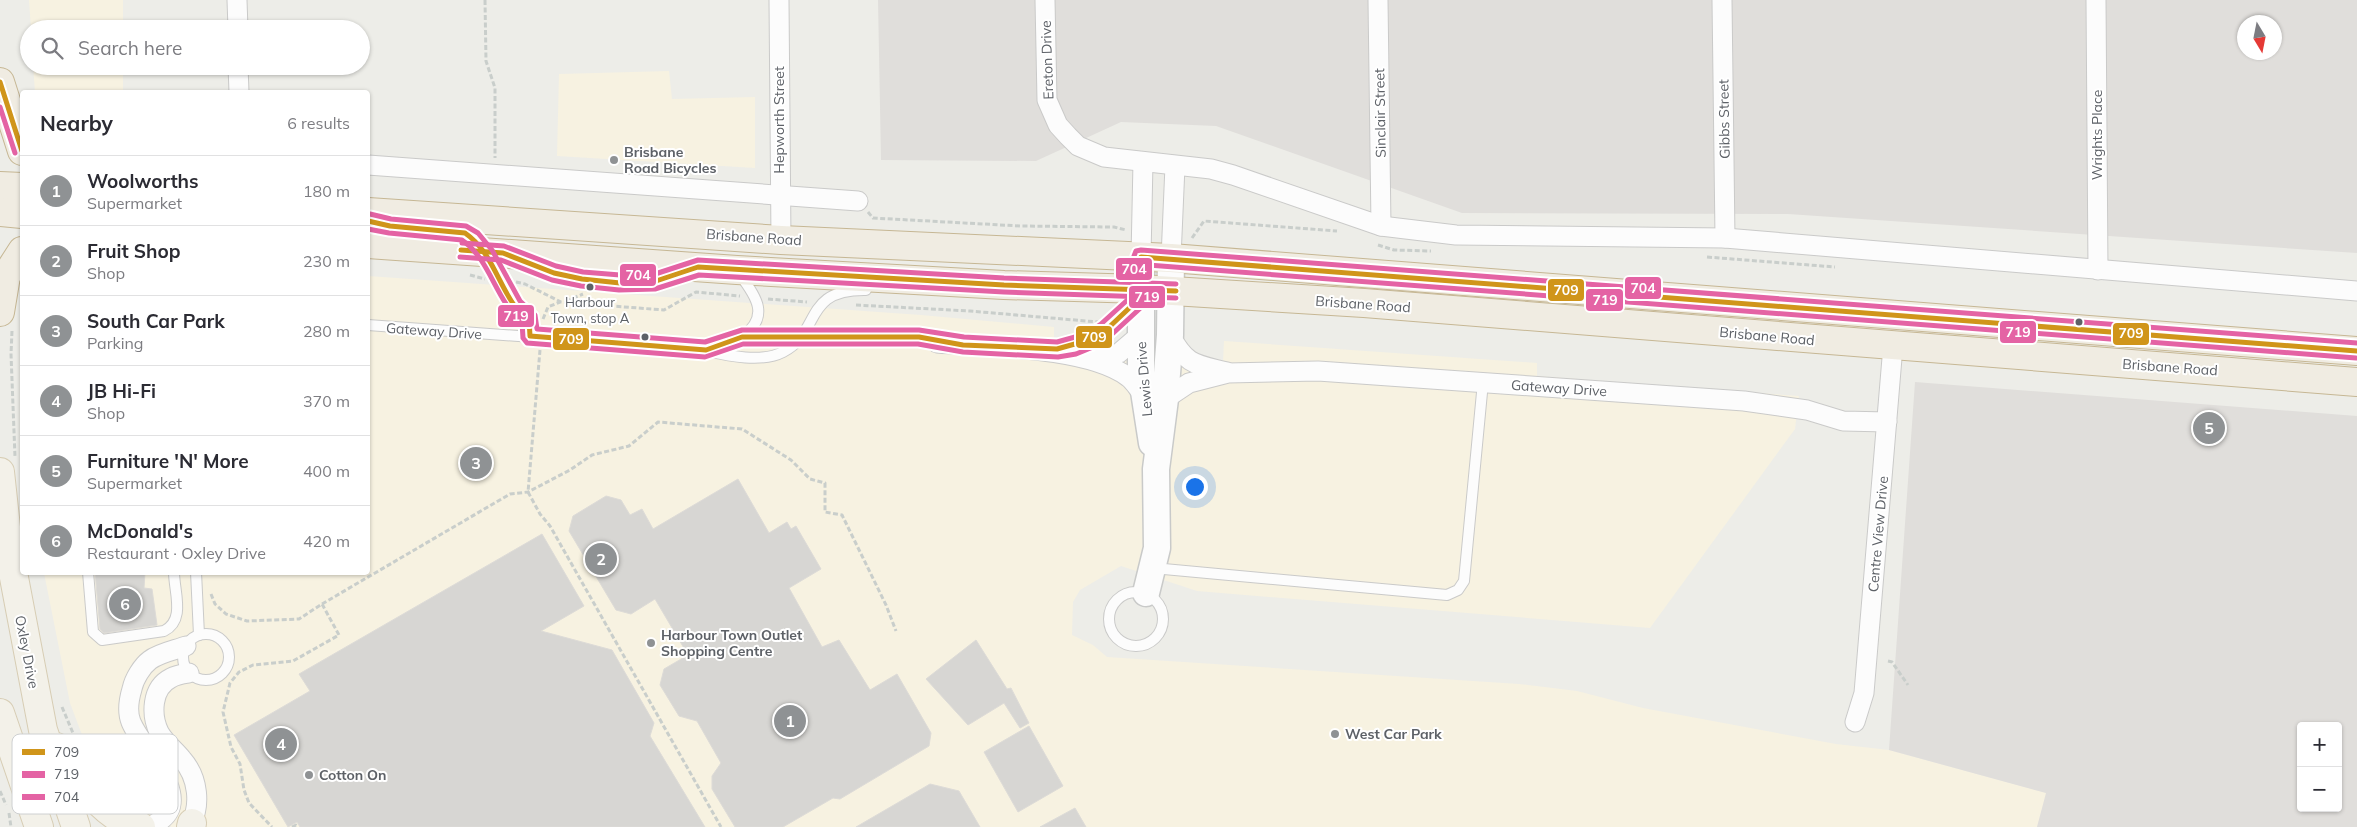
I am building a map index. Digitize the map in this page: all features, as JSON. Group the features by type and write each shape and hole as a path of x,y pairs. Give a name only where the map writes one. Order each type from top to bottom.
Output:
{"highway":[{"path":"0,82 20,145"},
{"path":"0,186 20,187"},
{"path":"0,212 20,214"},
{"name":"Brisbane Road","path":"370,212 781,240 1171,258 2357,351"},
{"name":"Brisbane Road","path":"370,244 737,270 1141,293 1171,290 1364,303 2357,382"},
{"path":"6,320 6,276 20,254"}],"main road":[{"name":"Oxley Drive","path":"7,465 8,546 44,734"},
{"path":"0,713 12,761"},
{"path":"43,730 46,734"},
{"name":"Oxley Drive","path":"72,814 76,827"},
{"path":"110,814 129,824 141,827"}],"street":[{"path":"237,0 238,20"},
{"name":"Hepworth Street","path":"778,0 781,240"},
{"name":"Ereton Drive","path":"1045,0 1046,87 1050,111 1058,125 1078,146 1104,157 1136,161"},
{"name":"Sinclair Street","path":"1378,0 1381,226"},
{"name":"Gibbs Street","path":"1722,0 1725,238"},
{"name":"Wrights Place","path":"2096,0 2098,270"},
{"path":"238,75 239,90"},
{"path":"1141,257 1136,161 1211,169 1381,226 1456,235 1725,238 2357,291"},
{"path":"370,165 858,201"},
{"path":"1171,258 1175,166"},
{"name":"Lewis Drive","path":"1141,257 1140,335 1154,397 1156,468 1157,548 1146,593"},
{"name":"Lewis Drive","path":"1154,397 1170,335 1171,258"},
{"name":"Gateway Drive","path":"1095,360 1119,353 1140,335"},
{"name":"Gateway Drive","path":"1170,335 1186,359 1193,363 1228,373"},
{"name":"Gateway Drive","path":"937,343 1047,352 1095,360 1129,378 1154,397 1189,383 1228,373 1318,371 1744,401 1807,410 1843,421 1888,422"},
{"name":"Centre View Drive","path":"1855,722 1864,693 1893,346"},
{"path":"137,734 130,720 129,701 134,681 150,660 192,641"},
{"path":"161,734 153,713 157,691 170,678 189,673"},
{"path":"178,753 193,776 196,806 191,826"},
{"path":"148,827 155,824 166,814"}],"lane":[{"path":"370,221 390,226 465,233 493,252 554,274 594,280 634,283 653,282 698,267"},
{"path":"493,252 514,305 529,320 530,336"},
{"path":"737,270 756,298 758,307 755,325 742,337"},
{"path":"706,350 724,354 766,357 784,352 801,336 822,303 831,296 844,291 864,290 944,294 1004,285"},
{"path":"1047,352 1067,349 1093,339 1107,330 1141,293"},
{"name":"Gateway Drive","path":"370,325 706,350 742,337 919,337 937,343"},
{"path":"1152,568 1447,595 1458,590 1464,581 1483,382"},
{"path":"88,575 93,632 102,640 164,631 170,628 176,620 178,610 174,575"},
{"path":"192,641 212,635 220,638 229,653 224,671 218,676 207,680 199,679 189,673 183,657 192,641 196,575"},
{"path":"1138,592 1146,593 1158,602 1164,617 1163,625 1160,632 1151,642 1138,646 1126,644 1113,632 1109,620 1110,613 1113,606 1124,595 1138,592"}],"path":[{"path":"485,0 486,62 495,88 494,173"},
{"path":"594,280 592,288 583,294 548,307 543,317 528,492 540,514 550,526 721,827"},
{"path":"6,320 11,354 7,465"},
{"path":"210,592 215,604 226,614 247,621 299,618 506,497 528,492 570,470 592,455 629,446 658,422 742,429 791,460 810,479 825,483 825,512 842,516 886,605 896,631"},
{"path":"272,827 249,803 244,790 240,764 231,747 223,712 230,683 239,672 253,665 293,661 339,635 322,604"},
{"path":"1888,661 1892,662 1908,685"},
{"path":"59,699 74,734"},
{"path":"0,791 8,807 12,810"},
{"path":"16,814 28,824"},
{"path":"292,827 296,825 298,827"}],"shaded area":[{"path":"29,0 123,0 123,20 30,20"},
{"path":"878,0 2357,0 2357,253 1788,214 1462,213 1216,126 1121,122 1036,161 881,160"},
{"path":"669,71 672,99 755,97 755,168 557,156 559,74"},
{"path":"34,75 123,75 123,90 35,90"},
{"path":"370,276 921,315 1054,327 1054,342 1223,361 1224,341 1537,363 1537,376 1799,396 1795,429 1650,628 1197,591 1121,566 1080,590 1073,602 1072,635 1093,645 1107,657 1519,684 1577,691 1643,708 1836,744 1889,750 2047,793 2037,827 171,827 162,814 178,814 178,734 82,734 70,703 44,575 370,575"},
{"path":"1915,382 2357,416 2357,827 2037,827 2046,793 1889,750"}],"building":[{"path":"738,479 769,533 787,522 791,529 796,526 821,569 789,588 822,647 839,640 870,690 897,674 931,733 929,746 840,799 833,798 783,827 735,827 712,789 712,776 721,763 697,721 679,716 660,685 664,669 688,655 655,599 631,614 616,610 569,531 573,516 606,496 621,500 630,515 642,509 653,529"},
{"path":"542,534 584,606 541,631 612,650 654,723 650,736 705,827 300,827 297,822 288,827 234,735 310,691 299,674"},
{"path":"95,575 145,575 144,588 152,589 157,625 104,633 100,629"},
{"path":"976,640 1007,689 1011,688 1029,723 1020,728 1004,703 968,725 926,679"},
{"path":"1029,726 1063,786 1018,812 984,752"},
{"path":"930,784 959,791 980,827 856,827"},
{"path":"1075,808 1086,827 1040,827"}],"transit line":[{"name":"709","path":"0,82 20,145"},
{"name":"719","path":"0,107 15,153"},
{"name":"704","path":"370,214 391,219 466,226 478,233 492,250 520,301 535,315 537,329 705,342 742,330 919,330 964,337 1057,342 1086,334 1101,324 1134,294 1134,256 1136,251 1141,250 2357,343"},
{"name":"709","path":"370,221 390,226 465,233 481,248 514,305 529,319 530,336 706,350 742,337 919,337 963,345 1057,349 1089,340 1105,331 1141,297 1141,257 2357,351"},
{"name":"719","path":"370,229 462,240 480,258 505,303 522,322 523,338 527,343 705,357 743,344 918,344 963,352 1058,357 1076,354 1093,347 1110,336 1147,302 1148,265 2356,358"},
{"name":"704","path":"462,243 504,246 556,266 583,272 620,275 652,275 698,260 1004,278 1176,284"},
{"name":"709","path":"461,250 503,253 554,273 582,279 620,283 653,282 698,267 1004,285 1176,291"},
{"name":"719","path":"460,257 501,260 552,280 581,286 619,290 655,289 699,275 1004,292 1176,298"}],"place":[{"name":"Brisbane Road Bicycles","path":"614,160"},
{"name":"Harbour Town, stop A","path":"590,287"},
{"name":"Furniture 'N' More","path":"2209,428"},
{"name":"South Car Park","path":"476,463"},
{"name":"Fruit Shop","path":"601,559"},
{"name":"McDonald's","path":"125,604"},
{"name":"Harbour Town Outlet Shopping Centre","path":"651,643"},
{"name":"Woolworths","path":"790,721"},
{"name":"West Car Park","path":"1335,734"},
{"name":"JB Hi-Fi","path":"281,744"},
{"name":"Cotton On","path":"309,775"}]}
